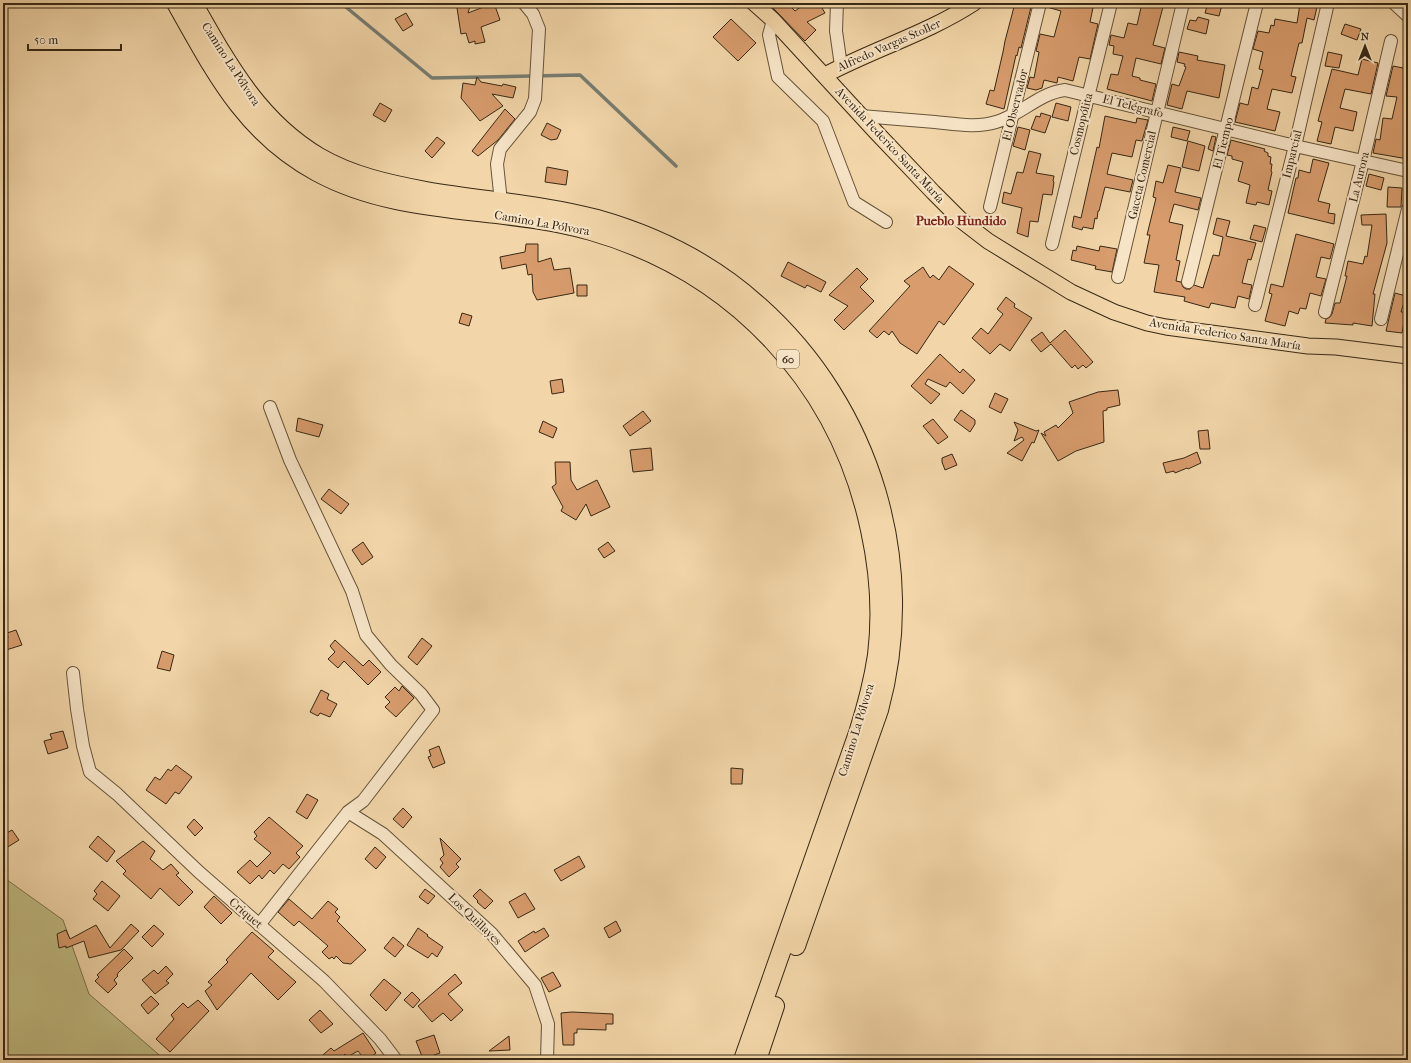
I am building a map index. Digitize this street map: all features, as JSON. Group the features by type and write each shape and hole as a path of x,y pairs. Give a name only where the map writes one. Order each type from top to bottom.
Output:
{"highway":[{"name":"Camino La Pólvora","path":"176,3 214,70 235,101 266,136 296,159 332,180 370,194 421,205 558,224 614,238 634,245 669,261 726,299 761,329 780,349 804,379 834,426 856,476 868,517 873,542 879,598 879,634 877,655 858,733 743,1060"},
{"name":"Camino La Pólvora","path":"193,3 225,58 248,93 275,124 309,151 336,166 370,179 452,196 537,207 579,215 621,226 646,235 690,257 711,270 743,293 779,324 822,377 844,412 867,462 875,486 888,540 893,583 893,628 887,678 873,729 757,1060"}],"main road":[{"name":"Avenida Federico Santa María","path":"754,3 773,20 861,116 933,192 962,220 988,241 1071,292 1101,306 1146,323 1185,330 1308,346 1336,347 1408,356"},
{"name":"Alfredo Vargas Stoller","path":"825,75 841,66 935,25 974,3"}],"street":[{"path":"501,202 497,164 500,149 530,112 535,99 539,30 533,14 524,3"},
{"path":"837,3 836,31 841,66"},
{"name":"El Observador","path":"990,207 1040,3"},
{"name":"Cosmopólita","path":"1052,244 1111,3"},
{"name":"Gaceta Comercial","path":"1118,277 1183,3"},
{"name":"El Tiempo","path":"1188,282 1257,3"},
{"name":"Imparcial","path":"1254,305 1295,146 1328,3"},
{"path":"1394,3 1408,16"},
{"path":"773,20 769,35 778,77 823,121 854,202 886,222"},
{"name":"La Aurora","path":"1324,312 1363,161 1391,41"},
{"name":"El Telégrafo","path":"861,116 980,125 997,122 1045,96 1057,91 1066,90 1157,111 1295,146 1408,171"},
{"path":"1381,319 1408,209"},
{"path":"259,924 348,812 363,801 433,710 421,694 391,665 366,635 352,591 290,460 270,407"},
{"name":"Criquet","path":"73,673 77,709 90,772 117,794 199,872 324,981 380,1039 396,1060"},
{"name":"Los Quillayes","path":"348,812 383,834 487,929 535,986 548,1024 547,1060"}],"shaded area":[{"path":"3,877 63,920 89,994 165,1060 3,1060"}],"building":[{"path":"459,3 471,3 468,13 494,3 500,20 481,27 485,42 475,44 475,41 469,43 466,33 461,34 457,8"},
{"path":"778,3 787,3 795,11 806,3 819,3 825,13 807,22 816,30 805,41 773,8"},
{"path":"1015,3 1032,3 1021,48 1019,47 1017,56 1016,55 1004,109 986,104 990,90 994,91"},
{"path":"1047,3 1094,3 1090,22 1098,24 1090,59 1079,57 1073,81 1058,77 1057,83 1044,80 1042,88 1036,90 1027,88 1030,77 1034,78 1039,52 1036,51 1040,34 1054,37 1061,11 1047,7"},
{"path":"1142,3 1164,3 1153,45 1165,48 1161,64 1136,58 1132,76 1140,78 1140,80 1156,84 1152,101 1107,89 1111,74 1118,75 1123,56 1113,54 1114,46 1109,45 1111,35 1124,38 1128,23 1137,25"},
{"path":"1208,3 1222,5 1219,16 1205,13"},
{"path":"1300,4 1317,7 1314,20 1307,18 1302,43 1299,43 1291,76 1296,77 1292,93 1272,89 1267,109 1280,112 1275,131 1235,122 1240,103 1248,105 1252,87 1258,89 1263,70 1259,69 1263,52 1253,49 1258,31 1269,33 1271,25 1274,26 1275,19 1297,23"},
{"path":"406,13 413,25 403,31 395,19"},
{"path":"1198,17 1209,20 1206,34 1187,29 1190,20 1196,21"},
{"path":"731,19 756,43 738,61 713,37"},
{"path":"1345,24 1361,29 1357,40 1341,34"},
{"path":"1179,52 1198,56 1197,60 1225,65 1219,98 1187,91 1182,109 1167,105 1172,84 1179,86 1186,67 1184,66 1185,64 1177,62"},
{"path":"1328,52 1342,55 1339,68 1325,66"},
{"path":"1362,59 1378,63 1371,94 1345,89 1340,108 1357,112 1353,131 1335,127 1331,144 1317,141 1322,122 1318,121 1332,69 1358,75"},
{"path":"1393,66 1408,69 1408,159 1373,153 1376,139 1380,140 1383,118 1392,119 1397,97 1386,96"},
{"path":"477,77 481,82 516,87 513,98 492,94 503,106 480,121 461,98 463,83 475,85"},
{"path":"380,103 392,110 385,122 373,115"},
{"path":"1056,103 1071,107 1068,121 1052,117"},
{"path":"505,109 515,119 498,140 478,156 472,151"},
{"path":"1041,113 1051,116 1045,133 1031,129 1036,116 1040,117"},
{"path":"1105,116 1136,123 1137,118 1148,120 1142,141 1136,140 1132,157 1112,153 1107,174 1133,180 1130,192 1105,187 1093,229 1083,227 1082,230 1072,227 1074,216 1081,218 1097,147 1099,148"},
{"path":"547,123 561,130 557,139 551,140 541,135"},
{"path":"1018,127 1030,130 1025,150 1013,146"},
{"path":"1173,127 1190,131 1187,141 1171,137"},
{"path":"1212,136 1216,137 1213,151 1208,149"},
{"path":"437,137 445,143 432,158 425,151"},
{"path":"1231,140 1265,149 1264,151 1271,157 1270,164 1272,164 1272,172 1268,190 1272,191 1269,205 1257,202 1256,205 1246,203 1250,185 1238,181 1243,162 1232,159 1232,156 1227,155"},
{"path":"1188,141 1205,146 1199,171 1182,167"},
{"path":"1029,151 1041,154 1036,173 1054,176 1054,182 1052,195 1043,194 1038,222 1030,221 1028,237 1017,233 1022,208 1002,203 1004,192 1011,194 1017,172 1023,173"},
{"path":"1313,159 1329,163 1318,201 1330,204 1328,213 1335,214 1334,224 1288,213 1299,170 1310,173"},
{"path":"1168,165 1181,168 1175,192 1201,198 1198,210 1174,204 1169,222 1183,225 1176,260 1180,261 1176,281 1181,282 1183,287 1186,289 1190,289 1194,285 1203,288 1213,255 1219,256 1223,237 1213,234 1217,218 1230,221 1226,236 1256,243 1251,260 1248,259 1242,283 1252,285 1249,299 1238,296 1235,308 1211,303 1209,308 1184,301 1185,297 1154,292 1159,265 1144,263 1150,235 1147,235 1156,198 1153,197 1156,181 1163,183"},
{"path":"547,167 568,171 566,185 545,182"},
{"path":"1369,174 1384,178 1381,190 1366,186"},
{"path":"1388,187 1402,188 1401,207 1387,207"},
{"path":"1386,214 1387,243 1373,294 1375,294 1372,326 1353,323 1353,325 1325,323 1326,319 1332,314 1335,303 1340,303 1347,276 1345,276 1348,261 1363,264 1365,256 1367,257 1372,225 1362,225 1361,215"},
{"path":"1254,225 1266,228 1262,242 1250,239"},
{"path":"1296,234 1334,244 1330,259 1321,257 1316,277 1326,279 1321,296 1310,293 1306,309 1300,308 1298,314 1289,311 1285,326 1265,321 1272,294 1269,293 1271,284 1283,287"},
{"path":"526,244 538,244 538,262 551,258 554,270 570,268 574,293 537,300 533,292 532,274 528,275 526,264 502,269 500,257 525,252"},
{"path":"1077,246 1099,251 1100,246 1117,249 1112,272 1095,269 1096,266 1071,260 1073,250 1076,251"},
{"path":"788,262 826,282 821,292 807,285 805,288 781,276"},
{"path":"949,266 974,284 944,325 939,321 917,354 900,343 892,331 889,335 884,331 877,338 869,331 910,286 904,281 923,267 930,278 933,275 939,280"},
{"path":"857,268 868,279 860,287 874,301 844,330 834,320 848,306 829,295"},
{"path":"577,285 587,285 587,296 577,296"},
{"path":"1395,293 1406,296 1401,312 1406,312 1402,333 1386,331"},
{"path":"1006,297 1015,304 1014,307 1032,318 1010,351 1000,344 990,354 972,338 981,328 988,334 1003,314 997,309"},
{"path":"462,313 472,316 469,326 459,323"},
{"path":"1065,330 1093,362 1086,368 1083,365 1078,369 1075,365 1072,368 1051,344 1041,352 1031,340 1042,332 1050,343"},
{"path":"940,354 960,373 963,369 975,380 963,394 950,382 946,387 928,379 925,384 940,394 931,404 911,386"},
{"path":"562,379 564,392 552,394 550,381"},
{"path":"1118,390 1120,405 1107,408 1107,410 1103,411 1104,442 1076,451 1058,461 1041,433 1046,436 1044,432 1056,425 1058,428 1073,413 1069,402 1098,392"},
{"path":"995,393 1008,399 1001,413 989,407"},
{"path":"961,410 975,420 975,424 970,432 954,420"},
{"path":"643,411 651,421 630,436 623,426"},
{"path":"298,418 323,425 319,437 296,431"},
{"path":"933,419 948,437 938,444 923,426"},
{"path":"543,421 557,428 553,438 539,432"},
{"path":"1014,422 1036,431 1039,430 1034,443 1032,442 1022,461 1007,453 1024,440 1022,437 1014,441 1018,430"},
{"path":"1208,430 1210,449 1200,449 1198,431"},
{"path":"651,448 653,470 633,472 630,450"},
{"path":"1197,452 1201,463 1175,473 1174,471 1166,473 1163,463 1184,458"},
{"path":"952,454 957,465 945,470 942,458"},
{"path":"555,462 570,462 571,480 577,490 597,480 610,507 591,516 586,504 576,520 561,511 563,507 552,487 556,484"},
{"path":"329,489 349,504 341,514 321,499"},
{"path":"363,542 373,557 362,565 352,550"},
{"path":"608,542 615,551 604,558 598,549"},
{"path":"16,630 22,645 3,651 3,640 8,638 7,633"},
{"path":"422,638 432,646 417,665 408,657"},
{"path":"335,640 363,666 369,660 381,672 368,685 344,661 338,668 328,659 335,652 330,646"},
{"path":"162,651 174,655 170,671 157,668"},
{"path":"402,686 414,698 396,717 385,707 390,702 385,697 395,687 399,691"},
{"path":"321,690 329,694 327,699 337,704 330,717 320,713 318,716 310,712"},
{"path":"63,731 68,748 48,754 44,741 52,739 50,734"},
{"path":"439,746 445,763 433,768 428,757 431,756 429,750"},
{"path":"176,765 192,777 179,794 175,792 166,804 146,790 155,777 160,780 168,769 171,771"},
{"path":"731,768 743,769 742,784 731,784"},
{"path":"307,794 318,800 307,819 296,812"},
{"path":"403,808 412,817 403,828 393,819"},
{"path":"269,817 303,846 296,853 300,857 289,869 283,864 274,874 270,870 262,879 259,875 250,884 237,872 250,860 257,867 271,853 254,839 257,836 254,832"},
{"path":"194,819 203,828 195,836 187,827"},
{"path":"12,830 19,840 3,850 3,835"},
{"path":"98,836 115,851 107,862 89,847"},
{"path":"440,838 461,859 456,864 459,867 449,877 440,867 443,863 440,859 444,855"},
{"path":"143,841 155,851 150,859 163,870 171,864 179,873 176,875 193,892 179,906 160,888 151,899 123,874 126,871 116,861"},
{"path":"375,847 386,857 376,869 365,859"},
{"path":"579,856 585,867 561,881 554,870"},
{"path":"102,881 120,896 108,911 93,899 97,894 94,891"},
{"path":"425,889 435,896 428,904 419,897"},
{"path":"480,889 493,901 485,909 473,896"},
{"path":"525,893 535,909 518,918 509,902"},
{"path":"214,896 232,913 221,924 204,907"},
{"path":"289,899 312,919 328,901 338,909 335,912 340,917 337,921 366,950 351,964 343,963 336,956 334,959 332,957 329,959 322,952 328,946 299,921 294,926 278,912"},
{"path":"616,921 621,931 609,938 604,928"},
{"path":"131,924 139,931 121,950 89,958 84,941 66,948 66,946 59,948 57,934 66,930 70,939 96,925 110,948"},
{"path":"154,925 164,934 152,947 142,937"},
{"path":"418,928 443,947 437,957 432,953 428,958 407,945"},
{"path":"544,928 549,936 525,952 518,941 534,931 535,933"},
{"path":"252,932 274,951 268,957 296,982 278,1000 251,973 217,1010 205,991 212,985 208,982 228,962 226,960"},
{"path":"393,937 404,946 395,957 384,948"},
{"path":"124,949 133,958 118,973 118,976 114,980 117,984 108,993 95,981 99,977 97,975"},
{"path":"166,966 173,974 166,981 169,983 155,994 142,980 154,970 158,974"},
{"path":"553,972 561,986 549,992 541,978"},
{"path":"455,974 462,983 448,994 463,1010 451,1021 443,1013 432,1022 418,1006"},
{"path":"384,979 401,993 386,1011 370,995"},
{"path":"412,992 420,1000 413,1008 404,1000"},
{"path":"151,996 159,1004 148,1014 141,1005"},
{"path":"198,1000 209,1011 170,1052 156,1039 174,1019 171,1015 183,1003 188,1008"},
{"path":"320,1010 333,1024 321,1033 309,1020"},
{"path":"572,1012 613,1014 613,1024 606,1024 606,1030 577,1029 577,1033 574,1033 574,1045 563,1045 561,1013"},
{"path":"363,1033 376,1053 367,1060 365,1060 358,1051 347,1057 345,1054 341,1058 342,1060 317,1060 331,1048 334,1051"},
{"path":"434,1035 440,1053 423,1059 416,1041"},
{"path":"509,1036 510,1050 489,1051"}],"waterway":[{"path":"341,3 432,78 580,75 676,166"}],"district":[{"name":"Pueblo Hundido","path":"961,220"}]}
